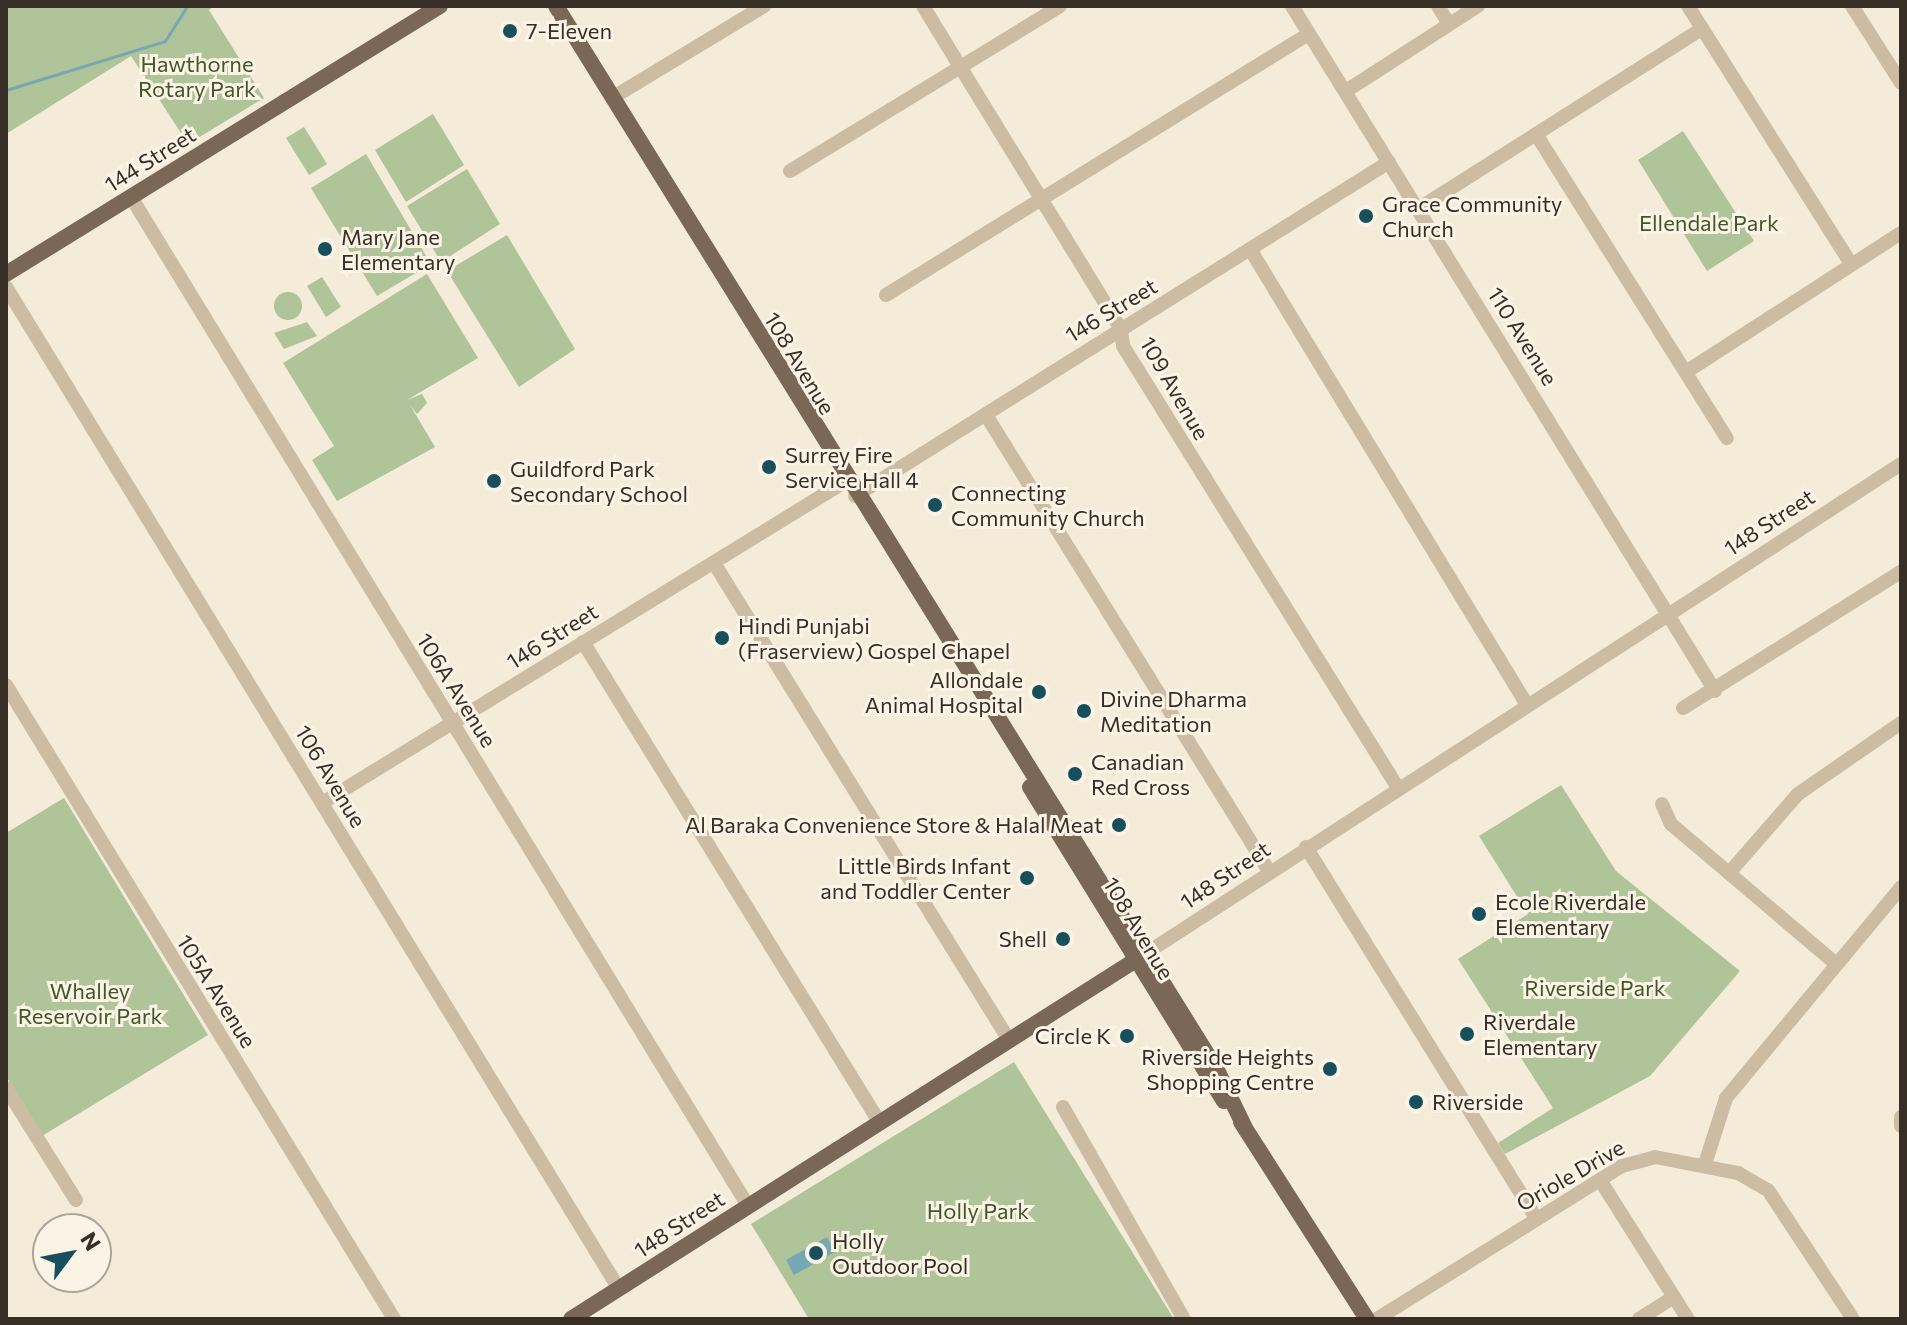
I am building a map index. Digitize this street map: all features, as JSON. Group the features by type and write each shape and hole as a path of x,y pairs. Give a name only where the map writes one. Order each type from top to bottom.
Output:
{"main road":[{"name":"144 Street","path":"6,274 440,6"},
{"name":"108 Avenue","path":"556,6 1245,1128 1367,1319"},
{"name":"148 Street","path":"571,1319 1140,958"}],"street":[{"path":"612,98 764,6"},
{"name":"109 Avenue","path":"923,6 1121,329 1123,346 1398,788"},
{"path":"790,171 1060,6"},
{"name":"110 Avenue","path":"1292,6 1715,691"},
{"path":"1438,6 1449,24"},
{"path":"1346,91 1478,6"},
{"path":"1688,6 1851,264"},
{"path":"1852,6 1901,83"},
{"path":"1418,209 1702,29"},
{"path":"886,295 1309,34"},
{"path":"1536,134 1727,438"},
{"name":"146 Street","path":"855,496 1389,162"},
{"name":"106A Avenue","path":"131,197 748,1206"},
{"path":"1686,372 1901,233"},
{"path":"1250,249 1527,705"},
{"name":"106 Avenue","path":"6,287 619,1289"},
{"path":"986,415 1269,871"},
{"name":"148 Street","path":"1140,958 1269,871 1901,464"},
{"name":"146 Street","path":"322,803 846,481"},
{"path":"714,563 1009,1040"},
{"path":"1683,708 1715,691 1901,572"},
{"path":"583,642 880,1123"},
{"name":"105A Avenue","path":"6,685 394,1319"},
{"path":"1729,873 1798,794 1901,723"},
{"path":"1662,804 1671,824 1836,964"},
{"path":"1306,847 1537,1219"},
{"path":"1705,1164 1717,1111 1901,887"},
{"path":"6,1088 76,1200"},
{"path":"1063,1107 1184,1319"},
{"path":"1901,1117 1901,1126"},
{"name":"Oriole Drive","path":"1377,1319 1600,1180 1646,1157 1705,1164 1746,1176 1774,1196 1853,1319"},
{"path":"1600,1180 1688,1319"},
{"path":"1639,1319 1674,1297"}],"green space":[{"name":"Hawthorne Rotary Park","path":"6,6 214,6 209,10 264,98 188,144 131,56 6,134"},
{"path":"433,114 464,165 406,202 375,150"},
{"path":"304,127 327,164 309,175 286,138"},
{"name":"Ellendale Park","path":"1683,131 1754,241 1707,271 1638,160"},
{"path":"366,154 431,264 377,296 311,188"},
{"path":"467,169 500,224 441,262 407,206"},
{"path":"507,235 575,349 519,387 447,271"},
{"path":"427,274 478,358 407,400 422,394 427,403 417,414 410,405 435,447 337,501 312,460 334,446 283,363"},
{"path":"322,277 341,307 326,317 307,286"},
{"path":"288,292 298,296 302,306 298,316 288,320 278,316 274,306 278,296"},
{"path":"307,322 317,336 284,349 274,333"},
{"name":"Riverside Park","path":"1561,785 1616,871 1740,971 1650,1076 1505,1154 1498,1143 1553,1108 1458,959 1528,914 1479,836"},
{"name":"Whalley Reservoir Park","path":"64,798 208,1035 42,1136 6,1076 6,833"},
{"name":"Holly Park","path":"1014,1062 1174,1319 809,1319 751,1224"}],"water":[{"path":"827,1237 835,1252 794,1275 786,1260"}],"waterway":[{"path":"6,90 165,41 187,6"}],"place":[{"name":"7-Eleven","path":"510,31"},
{"name":"Grace Community Church","path":"1366,216"},
{"name":"Mary Jane Elementary","path":"325,249"},
{"name":"Surrey Fire Service Hall 4","path":"769,467"},
{"name":"Guildford Park Secondary School","path":"494,481"},
{"name":"Connecting Community Church","path":"935,505"},
{"name":"Hindi Punjabi (Fraserview) Gospel Chapel","path":"722,638"},
{"name":"Allondale Animal Hospital","path":"1039,692"},
{"name":"Divine Dharma Meditation","path":"1084,711"},
{"name":"Canadian Red Cross","path":"1075,774"},
{"name":"Al Baraka Convenience Store & Halal Meat","path":"1119,825"},
{"name":"Little Birds Infant and Toddler Center","path":"1027,878"},
{"name":"Ecole Riverdale Elementary","path":"1479,914"},
{"name":"Shell","path":"1063,939"},
{"name":"Riverdale Elementary","path":"1467,1034"},
{"name":"Circle K","path":"1127,1036"},
{"name":"Riverside Heights Shopping Centre","path":"1330,1069"},
{"name":"Riverside","path":"1416,1102"},
{"name":"Holly Outdoor Pool","path":"816,1253"}]}
